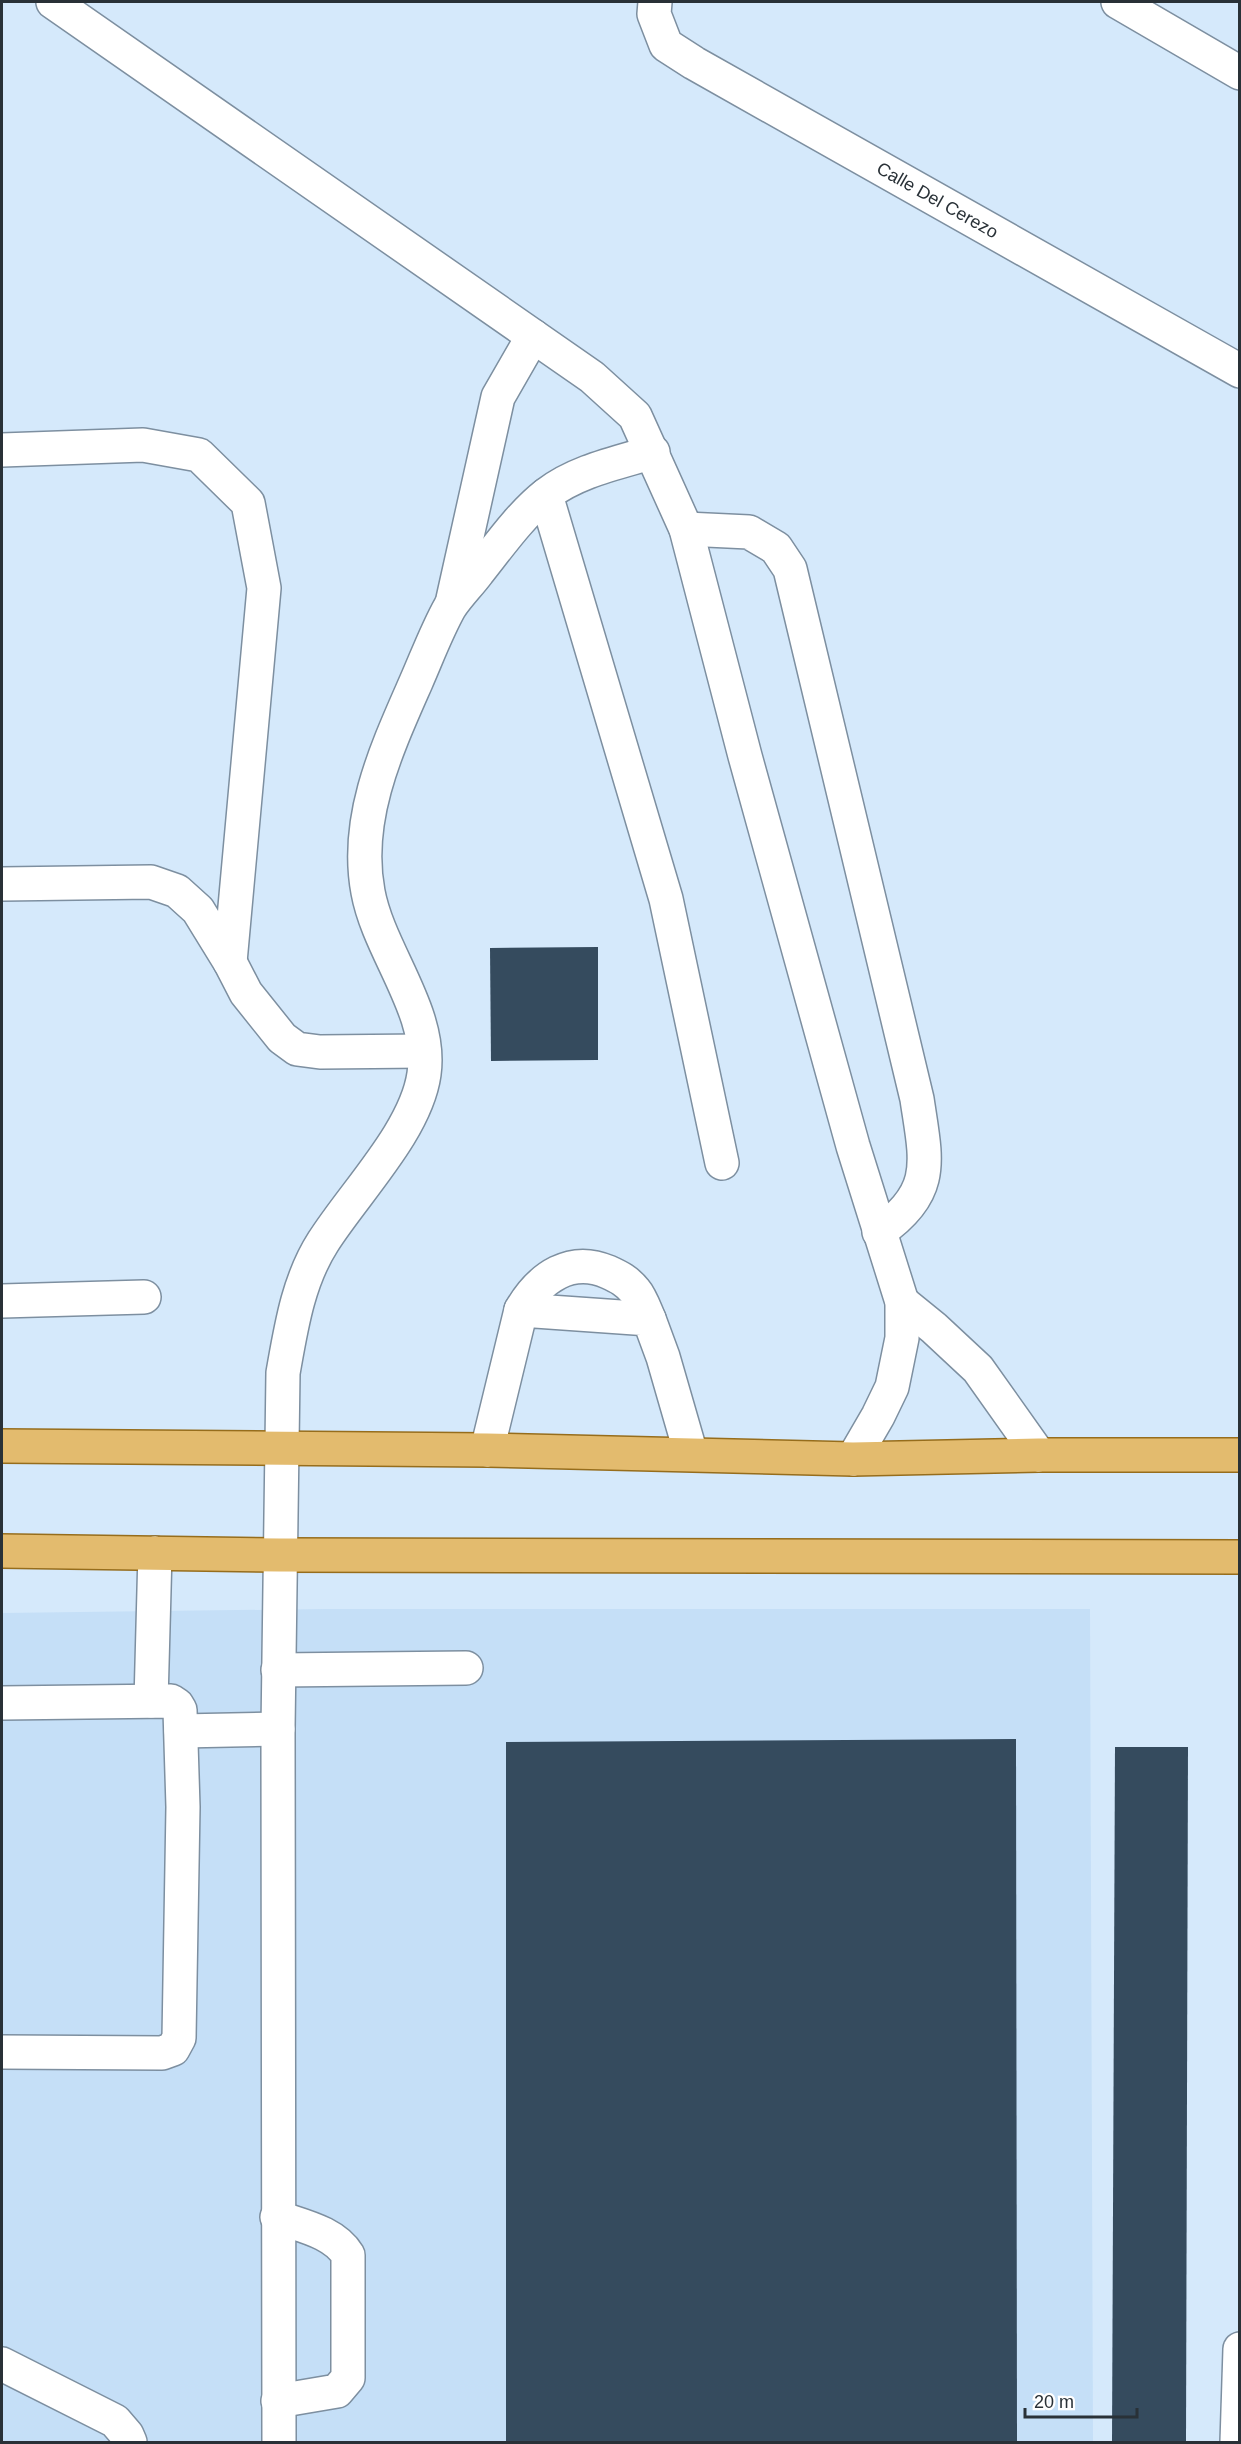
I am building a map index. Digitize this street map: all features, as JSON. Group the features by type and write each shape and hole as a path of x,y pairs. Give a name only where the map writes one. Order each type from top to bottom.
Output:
{"main road":[{"path":"2,1446 487,1450 853,1459 1039,1455 1239,1455"},
{"path":"2,1551 279,1555 1239,1557"}],"street":[{"path":"53,2 592,377 635,416 686,530 745,756 879,1232 902,1302 902,1338 892,1387 853,1459"},
{"path":"1118,2 1239,72"},
{"name":"Calle Del Cerezo","path":"654,8 666,45 694,63 1239,371"},
{"path":"279,2442 278,1670 283,1373 292,1317 321,1245 408,1123 424,1075 424,1051 415,1008 385,944 368,893 364,839 375,787 390,741 451,606 498,397 533,336"},
{"path":"2,450 143,445 199,455 248,503 264,588 231,962"},
{"path":"451,606 508,534 546,495 576,476 653,452"},
{"path":"546,495 666,899 722,1163"},
{"path":"686,530 749,532 776,548 790,569 917,1099 925,1156 921,1186 912,1202 898,1218 879,1232"},
{"path":"2,884 151,882 177,891 198,910 231,962 246,993 282,1038 297,1049 320,1052 424,1051"},
{"path":"487,1450 521,1310 528,1299 556,1272 574,1266 600,1269 623,1279 636,1292 663,1357 691,1454"},
{"path":"2,1301 144,1297"},
{"path":"902,1302 978,1369 1039,1455"},
{"path":"521,1310 649,1319"},
{"path":"151,1701 155,1553"},
{"path":"278,1670 466,1668"},
{"path":"2,1703 171,1701 180,1710 183,1807 179,2038 172,2049 162,2053 2,2052"},
{"path":"181,1731 278,1729"},
{"path":"278,2217 332,2238 342,2244 348,2255 348,2378 337,2391 278,2401"},
{"path":"1237,2442 1239,2349"},
{"path":"2,2364 115,2421 130,2442"}],"shaded area":[{"path":"325,1609 1090,1609 1093,2442 2,2442 2,1613"}],"building":[{"path":"598,947 598,1060 491,1061 490,948"},
{"path":"1016,1739 1017,2442 506,2442 506,1742"},
{"path":"1115,1747 1188,1747 1186,2442 1112,2442"}]}
